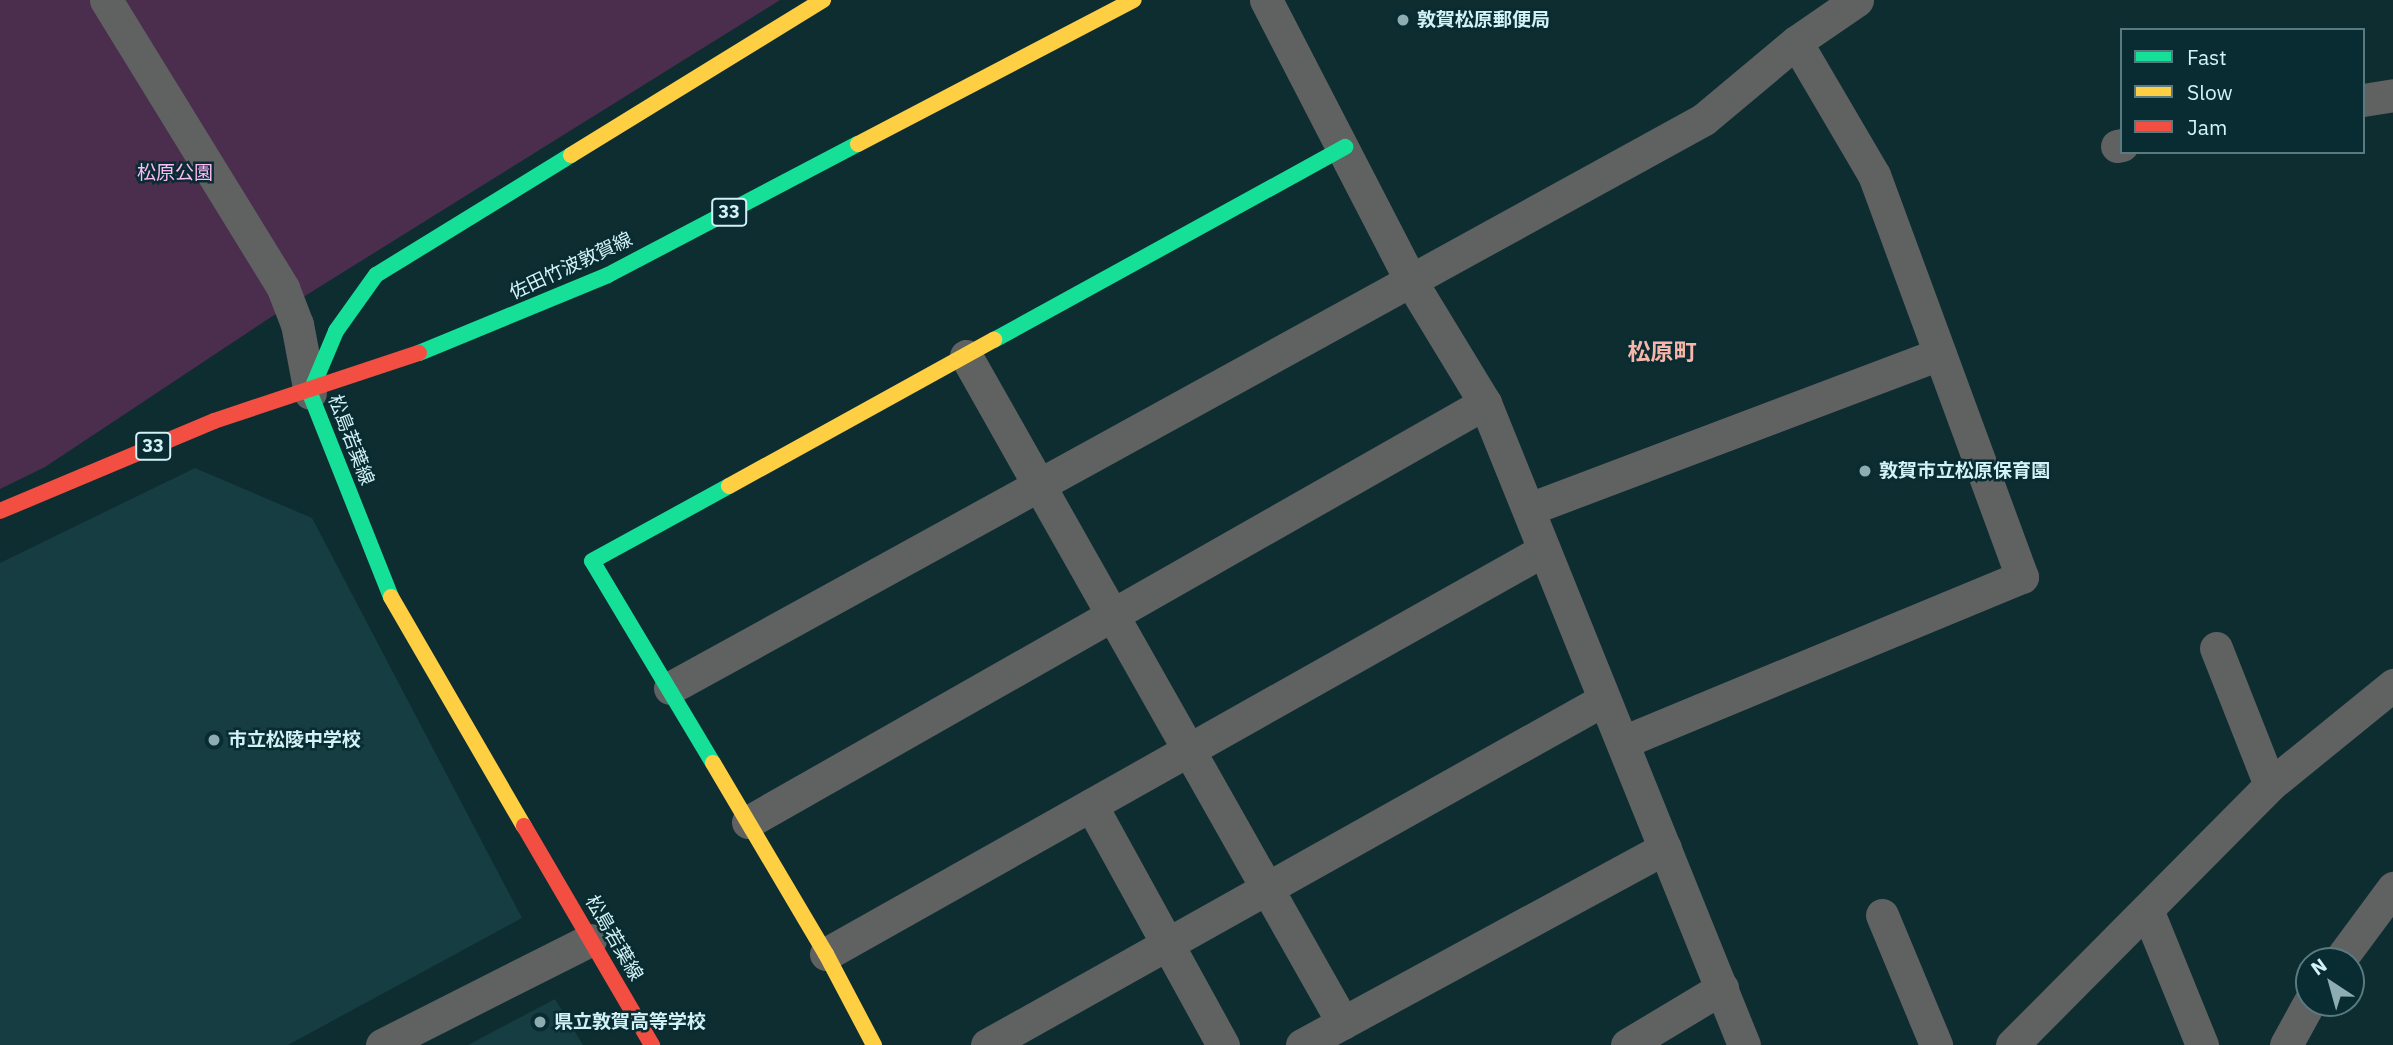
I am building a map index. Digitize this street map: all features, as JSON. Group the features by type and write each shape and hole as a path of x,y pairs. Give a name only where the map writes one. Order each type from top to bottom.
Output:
{"main road":[{"name":"松島若葉線","path":"652,1045 389,594 310,393 336,331 376,275 823,0"},
{"name":"佐田竹波敦賀線","path":"0,511 214,421 310,393 508,318 608,275 1134,0"},
{"path":"874,1045 826,954 592,561 1345,147"}],"street":[{"path":"106,0 283,288 297,324 310,393"},
{"path":"1266,0 1345,147 1412,283 1485,403 1744,1045"},
{"path":"670,688 1412,283 1704,119 1796,42 1857,0"},
{"path":"1623,742 2022,577 1874,175 1796,42"},
{"path":"2365,100 2393,95"},
{"path":"1529,509 1940,354"},
{"path":"966,356 1188,751 1269,885 1343,1023"},
{"path":"748,822 1485,403"},
{"path":"826,954 1544,550"},
{"path":"2216,648 2270,785"},
{"path":"2012,1045 2148,912 2270,785 2393,685"},
{"path":"987,1045 1163,943 1603,700"},
{"path":"1091,806 1163,943 1223,1045"},
{"path":"1302,1045 1665,848"},
{"path":"2349,947 2393,888"},
{"path":"2148,912 2202,1045"},
{"path":"1882,915 1936,1045"},
{"path":"382,1045 590,940"},
{"path":"1627,1045 1722,988"},
{"path":"2286,1045 2301,1017"}],"shaded area":[{"name":"市立松陵中学校","path":"195,468 312,518 522,918 288,1045 0,1045 0,563"},
{"name":"県立敦賀高等学校","path":"555,999 583,1045 468,1045"}],"green space":[{"name":"松原公園","path":"0,0 780,0 268,319 45,467 0,489"}],"traffic: fast":[{"path":"419,353 608,275 858,144"},
{"path":"994,340 1345,147"},
{"path":"391,597 310,393 336,331 376,275 571,155"},
{"path":"713,763 592,561 729,486"}],"traffic: slow":[{"path":"571,155 823,0"},
{"path":"858,144 1134,0"},
{"path":"729,486 994,340"},
{"path":"391,597 524,826"},
{"path":"713,763 826,954 874,1045"}],"traffic: jam":[{"path":"0,511 214,421 419,353"},
{"path":"524,826 652,1045"}],"place":[{"name":"敦賀松原郵便局","path":"1403,20"},
{"name":"敦賀市立松原保育園","path":"1865,471"},
{"name":"市立松陵中学校","path":"214,740"},
{"name":"県立敦賀高等学校","path":"540,1022"}],"district":[{"name":"松原町","path":"1662,351"}]}
